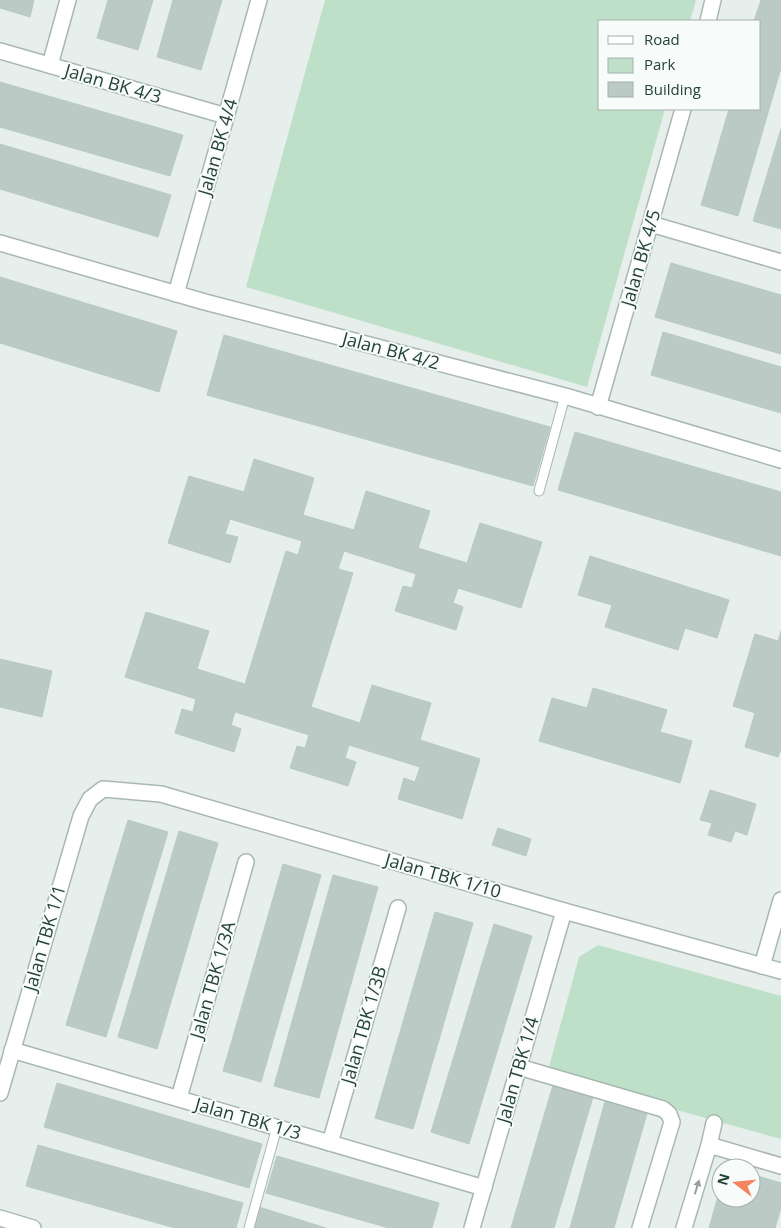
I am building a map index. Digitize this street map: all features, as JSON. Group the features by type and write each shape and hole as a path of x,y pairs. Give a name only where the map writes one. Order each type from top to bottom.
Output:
{"street":[{"path":"50,65 68,0"},
{"name":"Jalan BK 4/4","path":"176,294 259,0"},
{"path":"708,20 714,0"},
{"name":"Jalan BK 4/3","path":"0,51 226,116"},
{"name":"Jalan BK 4/5","path":"598,407 683,110"},
{"path":"651,224 781,262"},
{"name":"Jalan BK 4/2","path":"0,243 176,294 565,396 781,460"},
{"name":"Jalan TBK 1/10","path":"103,789 160,794 564,912 781,971"},
{"name":"Jalan TBK 1/1","path":"0,1093 81,816 90,799 103,789"},
{"name":"Jalan TBK 1/3A","path":"179,1098 246,862"},
{"path":"762,966 778,924 781,900"},
{"name":"Jalan TBK 1/3B","path":"330,1143 398,908"},
{"name":"Jalan TBK 1/4","path":"472,1228 564,912"},
{"name":"Jalan TBK 1/3","path":"12,1050 484,1188"},
{"path":"519,1067 663,1109 669,1114 672,1122 640,1228"},
{"path":"684,1228 714,1123"},
{"path":"709,1145 781,1166"},
{"path":"0,1218 33,1228"}],"lane":[{"path":"539,491 565,396"},
{"path":"249,1228 277,1127"}],"green space":[{"path":"325,0 696,0 690,20 598,20 598,110 665,110 587,387 246,287"},
{"path":"598,945 781,996 781,1139 547,1074 579,957"}],"building":[{"path":"0,0 34,0 30,17 0,8"},
{"path":"108,0 153,0 138,50 97,38"},
{"path":"173,0 222,0 201,70 157,57"},
{"path":"761,0 781,0 781,68 738,216 701,205 729,110 761,110 761,20 754,20"},
{"path":"0,82 183,135 170,176 0,127"},
{"path":"781,129 781,229 753,221"},
{"path":"0,144 171,195 158,237 0,189"},
{"path":"671,263 781,295 781,354 655,317"},
{"path":"0,277 177,331 159,392 0,343"},
{"path":"663,332 781,367 781,413 651,375"},
{"path":"224,335 550,427 533,486 207,395"},
{"path":"575,432 781,492 781,556 558,490"},
{"path":"254,459 314,478 303,515 354,530 366,491 430,511 418,548 467,563 480,523 542,542 521,608 458,588 453,603 463,607 456,630 395,611 403,586 412,588 416,574 344,551 338,569 353,573 311,707 360,723 372,685 431,703 420,740 480,759 462,819 398,799 404,778 415,782 420,767 349,745 345,758 356,762 348,786 290,768 297,746 305,748 309,735 235,712 231,725 241,729 234,752 175,733 182,709 193,712 196,699 125,677 146,612 209,631 197,669 245,684 286,551 298,555 302,541 230,519 225,534 238,537 230,563 168,543 189,476 244,492"},
{"path":"590,556 729,600 717,638 685,628 678,650 605,627 612,605 578,595"},
{"path":"781,631 781,749 778,757 745,747 755,713 733,706 755,634 778,641"},
{"path":"0,659 52,671 42,717 0,707"},
{"path":"593,688 667,710 660,732 692,741 680,783 539,741 552,698 587,708"},
{"path":"710,790 756,804 747,835 735,831 731,842 708,835 712,823 700,820"},
{"path":"128,820 168,832 106,1037 66,1025"},
{"path":"498,828 531,839 526,856 492,845"},
{"path":"179,831 218,843 157,1049 118,1037"},
{"path":"283,864 321,875 261,1082 223,1071"},
{"path":"333,875 378,887 319,1098 274,1086"},
{"path":"435,912 473,923 413,1129 375,1118"},
{"path":"494,924 532,936 469,1144 431,1132"},
{"path":"57,1083 262,1144 249,1188 44,1127"},
{"path":"553,1085 593,1097 554,1228 511,1228"},
{"path":"606,1098 648,1110 614,1228 570,1228"},
{"path":"38,1145 243,1203 236,1228 175,1228 26,1186"},
{"path":"277,1156 439,1203 432,1228 389,1228 266,1193"},
{"path":"761,1177 781,1183 781,1208 775,1228 709,1228 715,1208 761,1208"},
{"path":"259,1207 326,1228 252,1228"}]}
